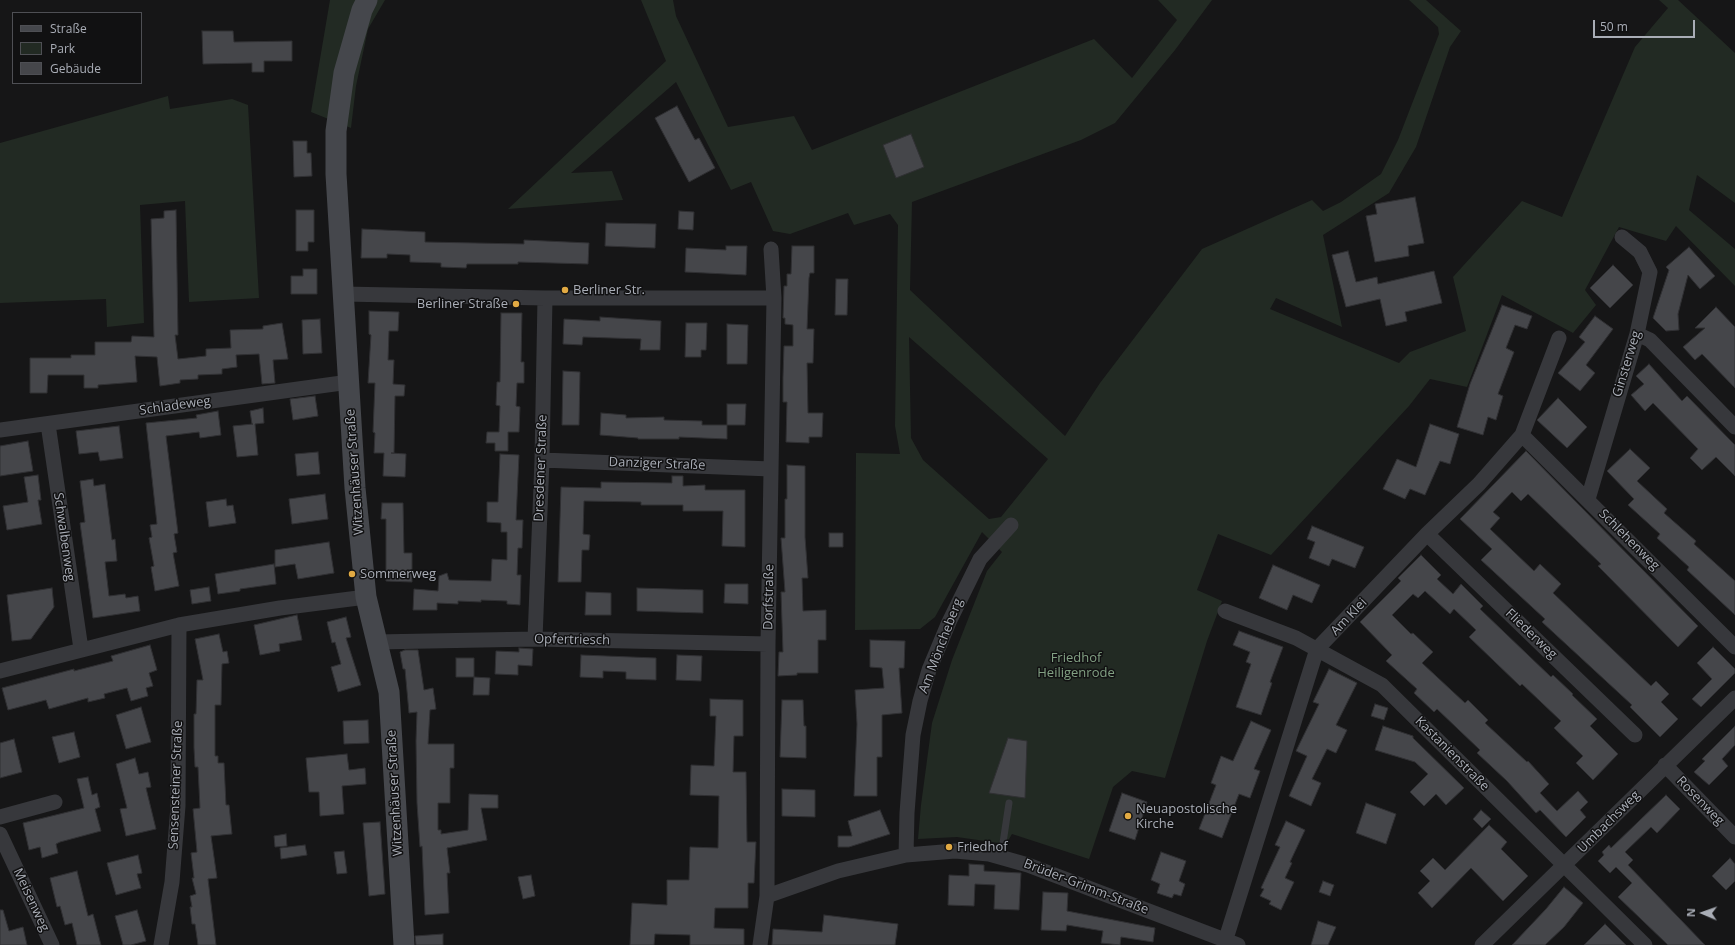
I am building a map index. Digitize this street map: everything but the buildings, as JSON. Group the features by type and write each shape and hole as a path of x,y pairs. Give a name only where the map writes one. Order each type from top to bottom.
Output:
{"main road":[{"name":"Witzenhäuser Straße","path":"367,0 362,10 344,73 336,131 336,174 355,488 366,597 389,692 404,945"}],"street":[{"name":"Ginsterweg","path":"1588,499 1637,334 1650,272 1640,252 1622,237"},
{"name":"Dorfstraße","path":"760,945 767,896 768,644 774,298 771,249"},
{"path":"343,294 545,298 774,298"},
{"name":"Dresdener Straße","path":"535,639 542,460 545,298"},
{"path":"1637,334 1650,340 1735,427"},
{"name":"Am Klei","path":"1229,943 1318,649 1427,534 1479,484 1522,436 1559,338"},
{"name":"Schladeweg","path":"0,430 349,382"},
{"name":"Schwalbenweg","path":"48,424 81,649"},
{"name":"Schlehenweg","path":"1522,436 1588,499 1735,647"},
{"name":"Danziger Straße","path":"542,460 771,469"},
{"name":"Am Möncheberg","path":"906,855 907,813 913,735 920,701 930,670 949,622 980,559 1011,525"},
{"name":"Fliederweg","path":"1427,534 1635,735"},
{"path":"0,671 179,625 280,608 366,597"},
{"name":"Kastanienstraße","path":"1225,611 1296,638 1382,685 1645,945"},
{"name":"Sensensteiner Straße","path":"161,945 172,882 178,806 179,625"},
{"name":"Opfertriesch","path":"376,642 535,639 768,644"},
{"name":"Umbachsweg","path":"1482,945 1565,866 1665,765 1735,698"},
{"name":"Rosenweg","path":"1665,765 1735,837"},
{"path":"0,817 55,802"},
{"name":"Meisenweg","path":"0,834 52,945"},
{"name":"Brüder-Grimm-Straße","path":"767,896 838,871 906,855 955,851 1001,856 1065,878 1229,943"}],"lane":[{"path":"1001,856 1009,802"}],"green space":[{"path":"330,0 385,0 368,29 356,86 351,128 311,112"},
{"name":"Friedhof Heiligenrode","path":"641,0 673,0 676,16 728,127 794,116 812,150 1094,39 1132,78 1177,20 1158,0 1212,0 1175,50 1115,123 1081,140 912,202 910,290 1065,436 1100,383 1202,249 1312,200 1323,211 1341,202 1381,174 1398,140 1439,34 1438,27 1409,0 1426,0 1461,31 1450,47 1416,147 1389,193 1323,235 1342,327 1276,298 1270,309 1399,363 1410,352 1466,331 1453,277 1522,201 1562,217 1635,47 1668,8 1659,0 1678,0 1735,53 1735,203 1697,175 1689,210 1735,249 1735,286 1676,226 1666,241 1619,227 1585,290 1596,305 1573,333 1502,295 1467,387 1430,379 1409,406 1271,555 1218,534 1197,590 1222,601 1207,641 1165,778 1132,771 1113,787 1089,859 1012,834 1006,844 957,837 918,839 932,723 952,660 987,571 1002,552 982,532 935,617 920,629 855,630 856,453 900,454 895,426 898,225 890,214 854,225 848,213 790,234 773,231 751,182 731,190 676,82 571,173 612,171 623,200 508,209 666,61","holes":["909,337 1048,459 1001,517 989,519 923,460 911,438"]},
{"path":"168,96 170,109 232,99 248,105 259,298 189,302 185,201 140,205 144,323 107,327 106,299 0,303 0,143"}],"place":[{"name":"Berliner Str.","path":"565,290"},
{"name":"Berliner Straße","path":"516,304"},
{"name":"Sommerweg","path":"352,574"},
{"name":"Neuapostolische Kirche","path":"1128,816"},
{"name":"Friedhof","path":"949,847"}]}
